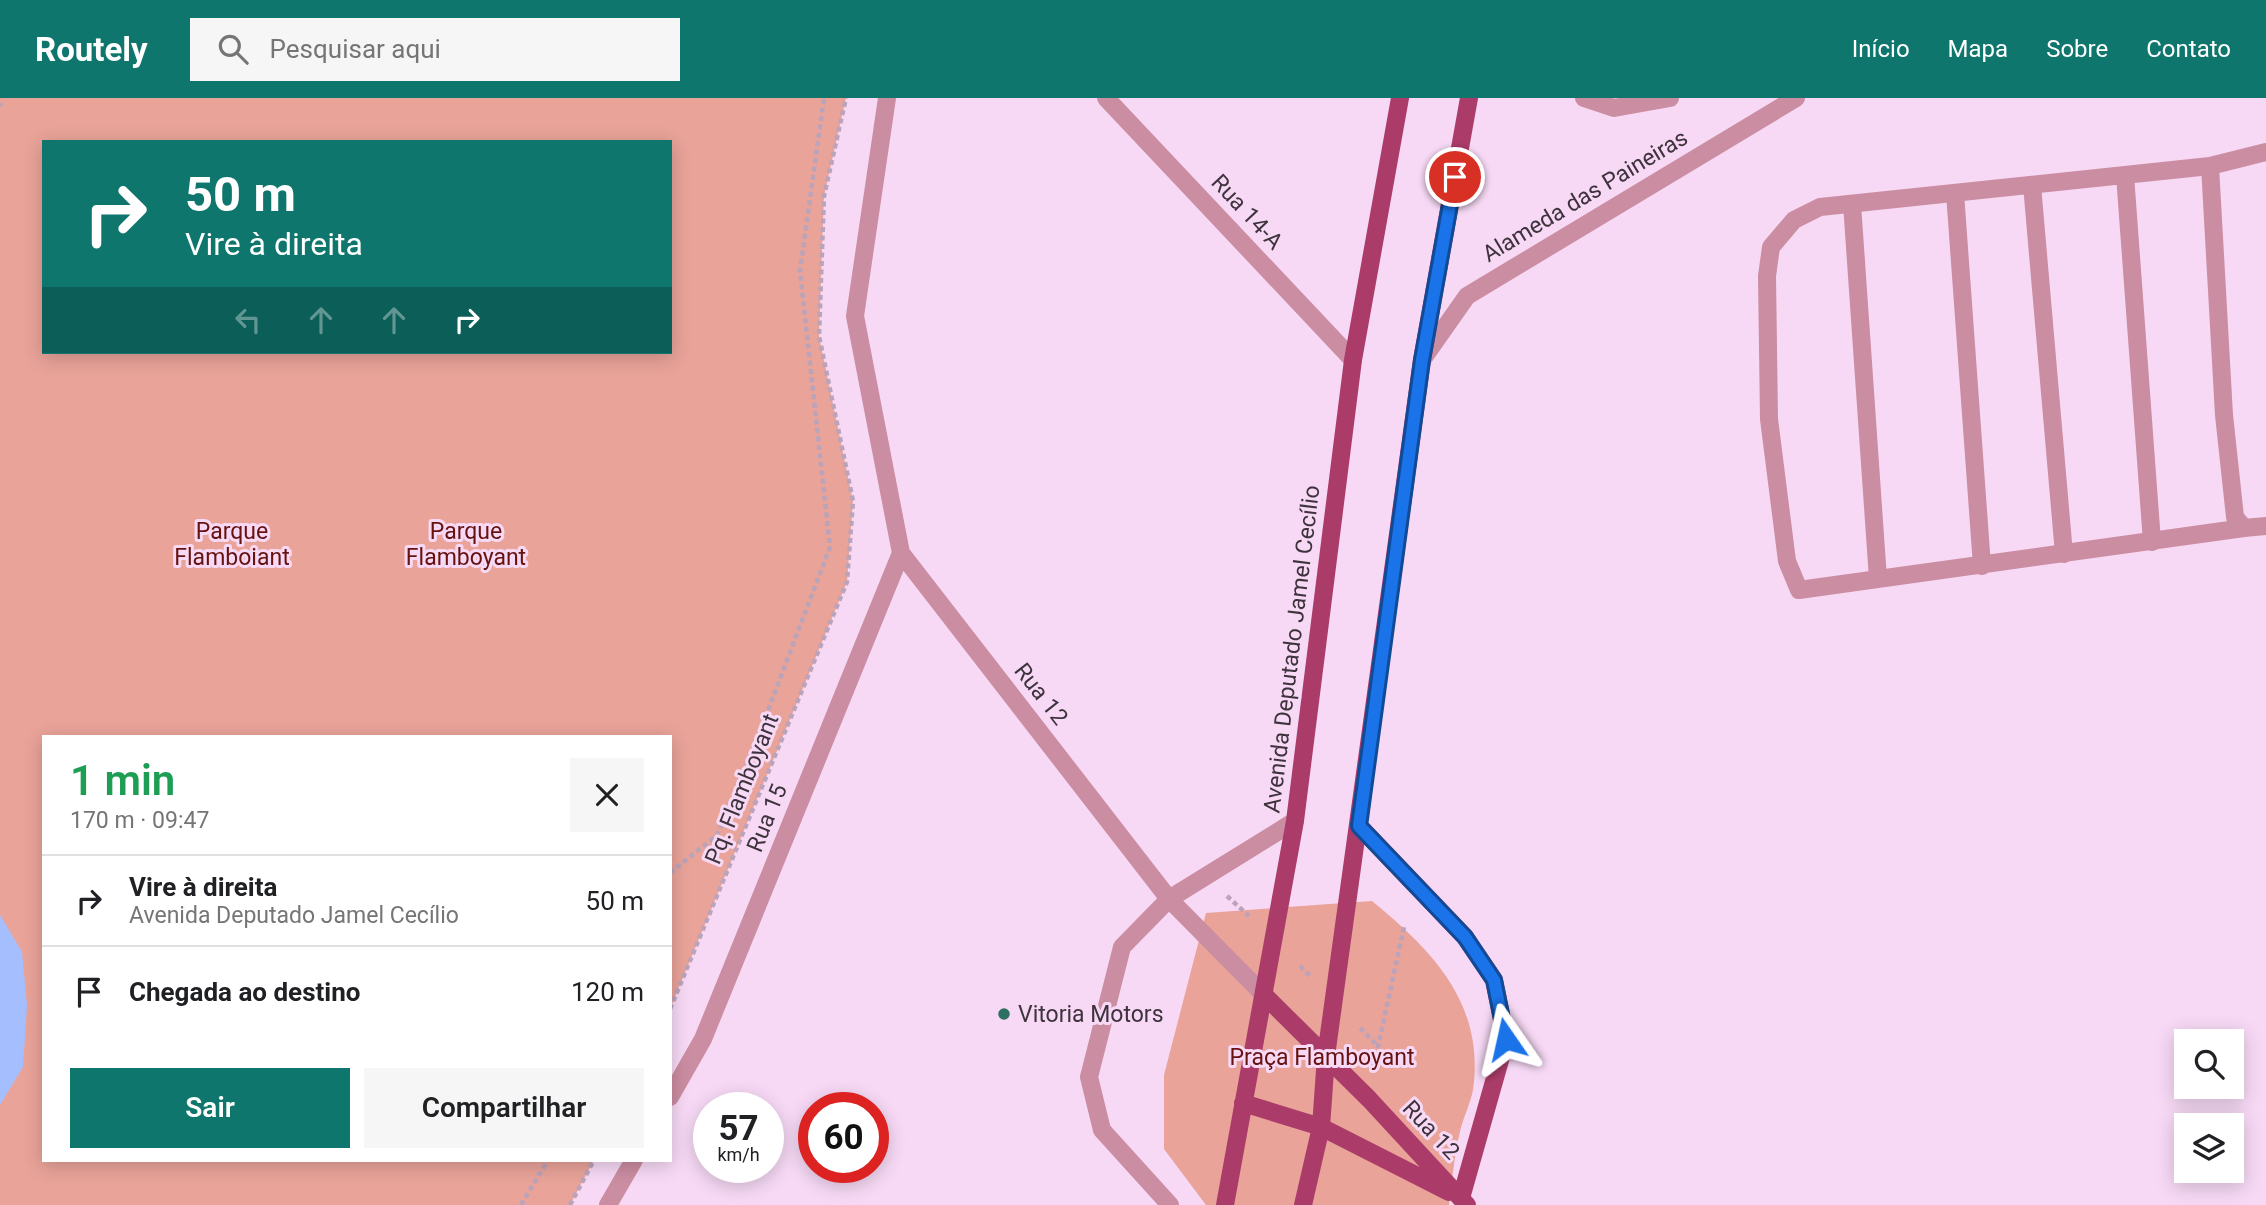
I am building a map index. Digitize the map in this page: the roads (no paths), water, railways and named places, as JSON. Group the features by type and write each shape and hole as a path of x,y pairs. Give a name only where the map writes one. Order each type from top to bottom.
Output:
{"main road":[{"name":"Avenida Deputado Jamel Cecílio","path":"1225,1205 1295,821 1353,360 1400,98"},
{"path":"1303,1205 1321,1127 1326,1056 1422,360 1469,98"},
{"path":"1359,826 1465,937 1494,980 1506,1039 1464,1201"},
{"name":"Rua 12","path":"1264,995 1464,1201"},
{"name":"Rua 12","path":"1243,1103 1321,1127 1464,1201"}],"street":[{"name":"Rua 12","path":"887,98 855,316 901,552 1169,899 1264,995"},
{"name":"Rua 14-A","path":"1106,98 1353,360"},
{"name":"Alameda das Paineiras","path":"1584,98 1614,108 1670,98"},
{"name":"Alameda das Paineiras","path":"1422,360 1467,296 1796,98"},
{"path":"2266,152 2210,166 1820,207 1794,220 1771,247 1767,276 1769,419 1787,561 1799,590 2266,526"},
{"path":"2210,166 2224,415 2235,517 2244,528"},
{"path":"2125,175 2152,542"},
{"path":"2032,185 2064,555"},
{"path":"1955,193 1982,566"},
{"path":"1853,204 1878,579"},
{"name":"Rua 15","path":"672,1094 704,1039 901,552"},
{"path":"1170,1205 1102,1130 1089,1077 1122,947 1169,899 1295,821"},
{"path":"608,1205 633,1162"}],"water":[{"path":"0,915 22,952 27,1005 23,1067 0,1105"}],"place":[{"name":"Vitoria Motors","path":"1004,1014"}],"park label":[{"name":"Parque Flamboiant","path":"232,544"},
{"name":"Parque Flamboyant","path":"466,544"},
{"name":"Praça Flamboyant","path":"1322,1057"}]}
